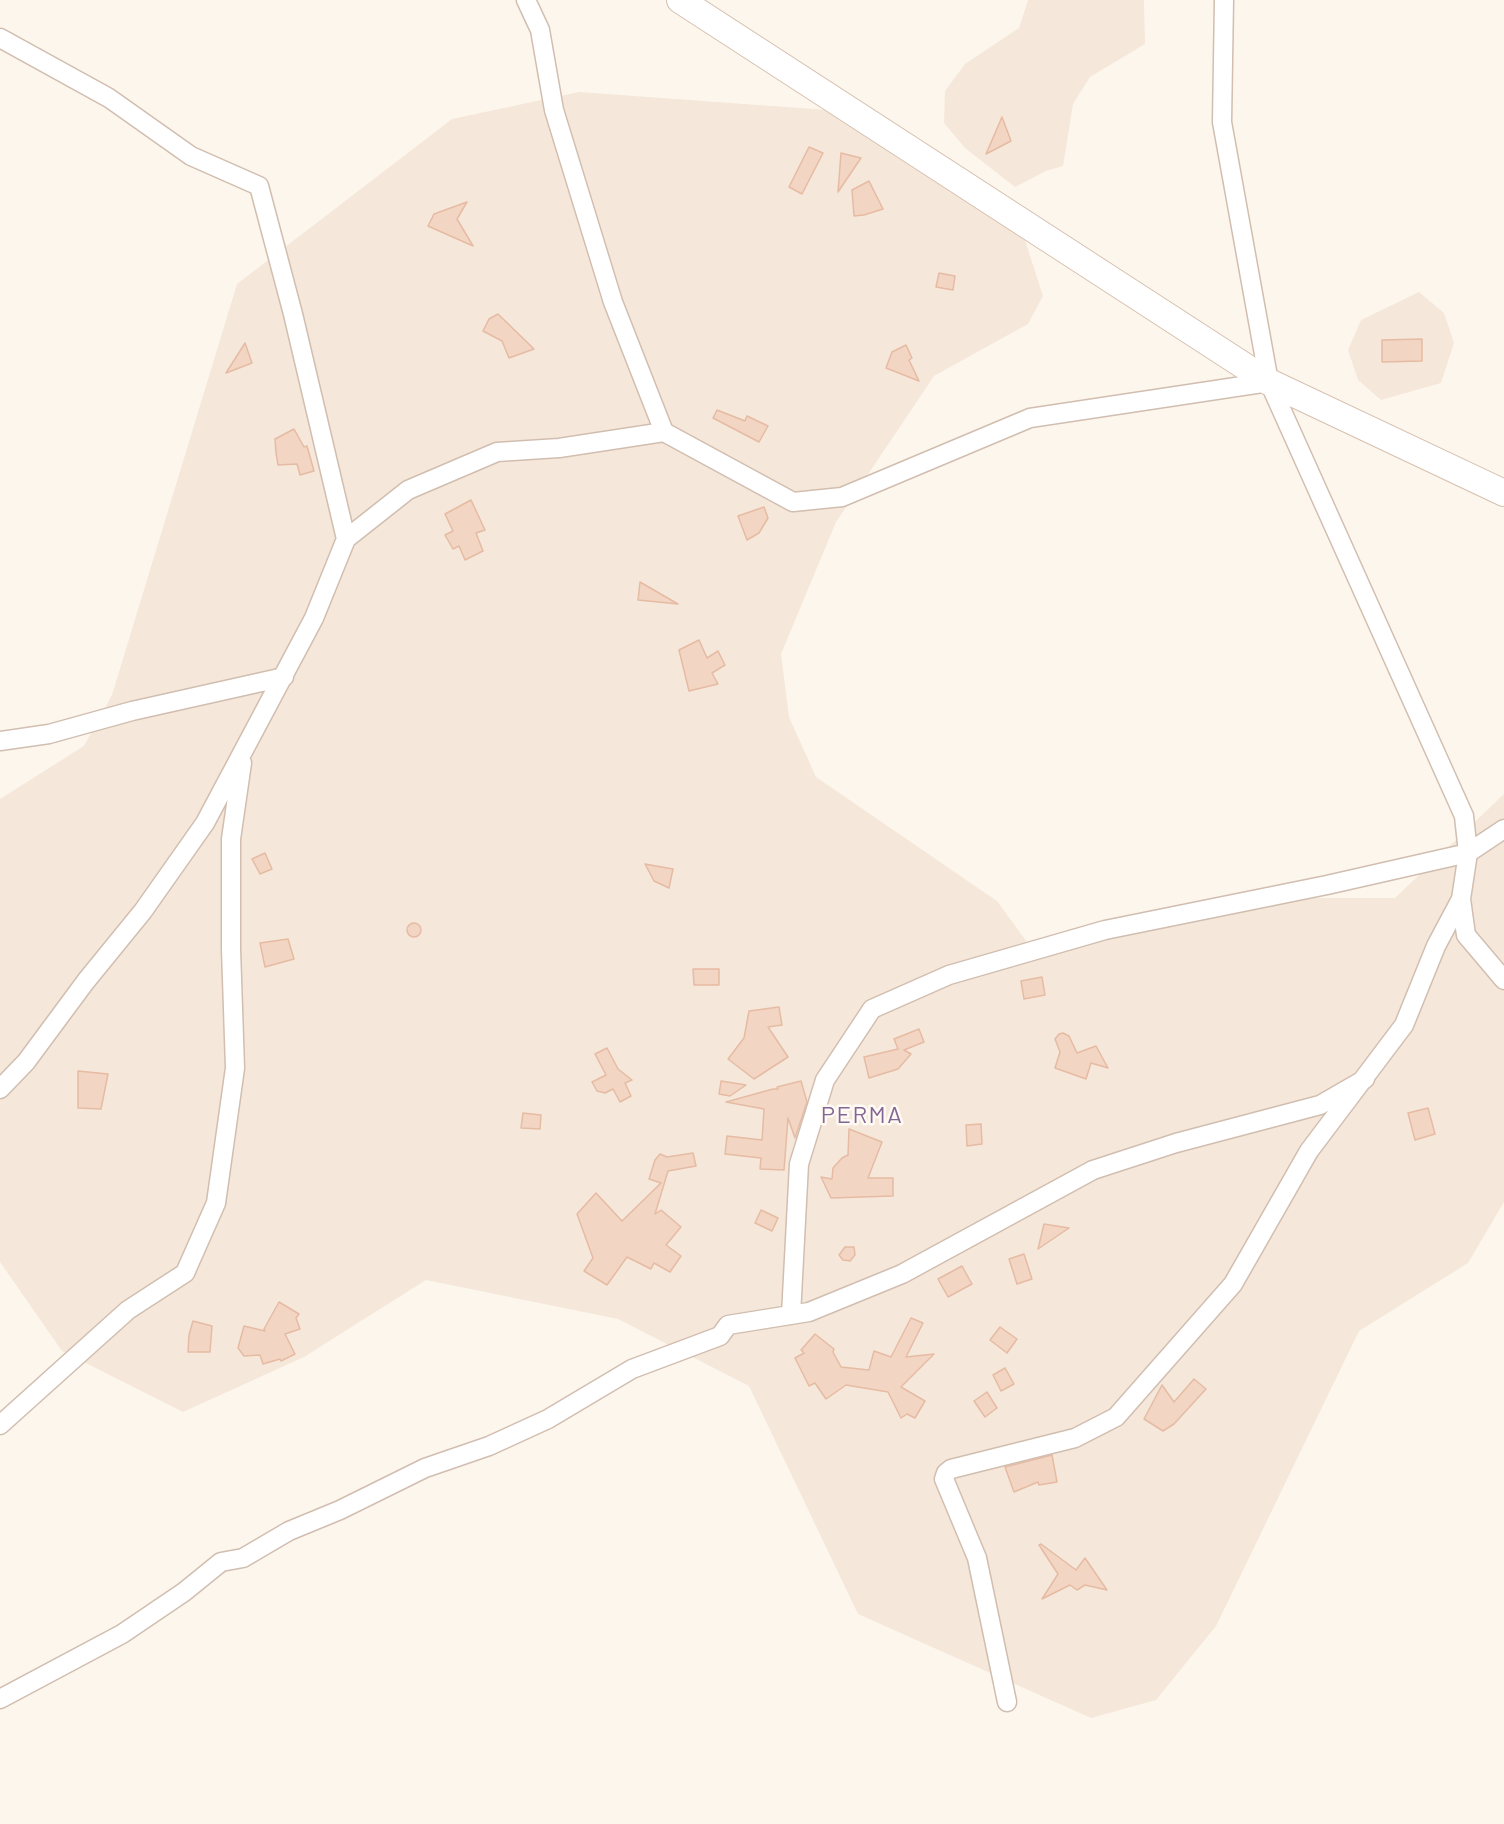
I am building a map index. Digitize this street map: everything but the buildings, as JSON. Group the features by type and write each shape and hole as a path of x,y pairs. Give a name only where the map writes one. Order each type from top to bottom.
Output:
{"street":[{"path":"526,0 540,30 554,110 613,302 664,432"},
{"path":"680,0 1269,382 1504,494"},
{"path":"1224,0 1222,122 1269,382 1464,816 1468,853 1461,899 1466,935 1504,981"},
{"path":"0,38 109,98 191,156 259,186 293,314 346,538"},
{"path":"0,1089 26,1062 86,981 143,911 205,823 314,618 346,538 408,490 497,452 559,448 664,432 793,502 842,497 1030,418 1269,382"},
{"path":"0,741 48,734 132,711 284,677"},
{"path":"0,1425 128,1310 185,1273 216,1203 235,1068 231,949 231,839 244,752"},
{"path":"791,1315 799,1164 825,1080 872,1009 949,975 1105,930 1327,885 1468,853 1504,829"},
{"path":"1007,1702 977,1558 944,1479 945,1473 951,1469 1075,1438 1116,1418 1233,1284 1309,1151 1404,1026 1436,946 1461,899"},
{"path":"0,1699 122,1635 184,1592 221,1562 243,1558 289,1531 340,1510 425,1468 489,1446 548,1419 632,1369 720,1336 728,1325 809,1312 902,1274 1092,1170 1176,1143 1320,1106 1365,1079"}],"shaded area":[{"path":"1028,0 1144,0 1145,44 1090,77 1073,104 1063,166 1046,171 1015,187 965,148 944,123 945,91 965,64 1019,28"},
{"path":"579,92 855,112 1023,234 1043,296 1028,324 934,376 836,522 781,654 789,717 816,777 997,901 1038,957 1272,898 1395,898 1504,794 1504,1202 1468,1263 1359,1331 1216,1626 1156,1700 1091,1718 858,1614 749,1386 618,1319 426,1280 304,1357 183,1412 62,1351 0,1262 0,799 84,746 112,695 237,284 452,119"},
{"path":"1419,292 1444,313 1454,343 1441,383 1381,400 1358,380 1348,350 1361,320"}],"district":[{"name":"PERMA","path":"862,1115"}]}
